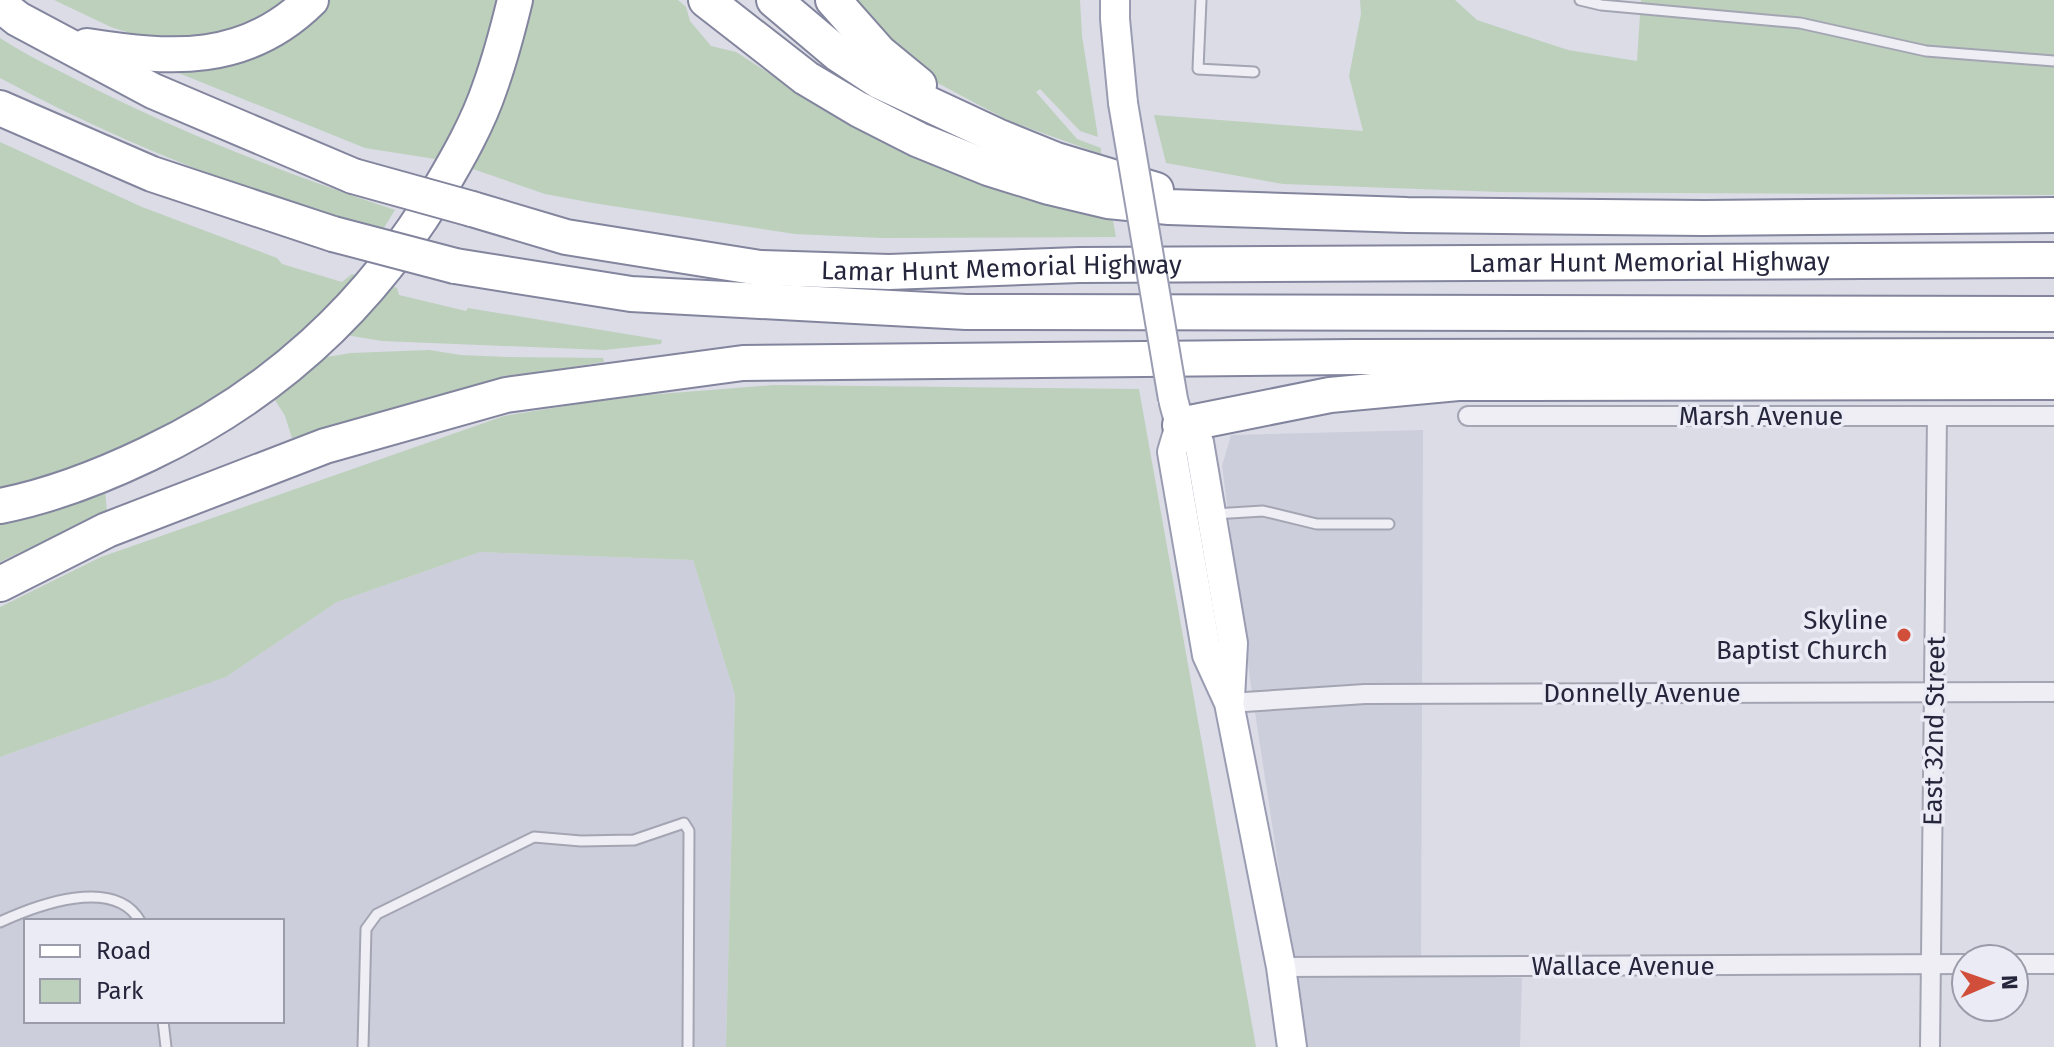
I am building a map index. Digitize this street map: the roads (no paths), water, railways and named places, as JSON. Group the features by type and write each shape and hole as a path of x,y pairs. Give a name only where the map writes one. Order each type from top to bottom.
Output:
{"highway":[{"path":"61,41 147,55 206,54 250,40 290,20 311,0"},
{"path":"0,506 112,471 182,439 243,403 312,348 376,282 422,219 459,157 490,90 515,0"},
{"path":"706,0 806,78 919,140 988,168 1108,201 1169,207 1312,212 1704,218 2054,215"},
{"path":"774,0 838,54 879,81 1056,160 1165,193 1312,212"},
{"path":"833,0 880,53 963,120"},
{"name":"Lamar Hunt Memorial Highway","path":"0,5 18,19 153,91 353,176 566,237 760,268 875,272 1095,265 2054,260"},
{"name":"Lamar Hunt Memorial Highway","path":"0,108 152,174 333,234 455,266 631,294 966,312 2054,314"},
{"path":"0,584 107,530 325,446 506,395 743,363 1355,357 2054,356"},
{"path":"1176,412 1458,383 2054,382"}],"main road":[{"path":"1115,0 1123,103 1176,412 1172,452 1207,655 1229,703 1281,967 1292,1047"},
{"path":"1176,412 1199,442 1233,643 1229,703"}],"street":[{"name":"Marsh Avenue","path":"1468,416 2054,416"},
{"name":"East 32nd Street","path":"1930,1047 1937,416"},
{"name":"Donnelly Avenue","path":"1229,703 1365,694 2054,692"},
{"name":"Wallace Avenue","path":"1281,967 1950,964"},
{"path":"2030,964 2054,964"}],"lane":[{"path":"1201,0 1198,69 1254,72"},
{"path":"1580,0 1601,5 1800,23 1926,51 2054,61"},
{"path":"1211,514 1263,511 1317,524 1389,524"},
{"path":"363,1047 366,929 377,914 534,837 581,841 634,840 684,823 689,831 688,1047"},
{"path":"0,922 39,904 99,896 134,909 139,919"},
{"path":"163,1023 166,1047"}],"place":[{"name":"Skyline Baptist Church","path":"1904,635"}]}
